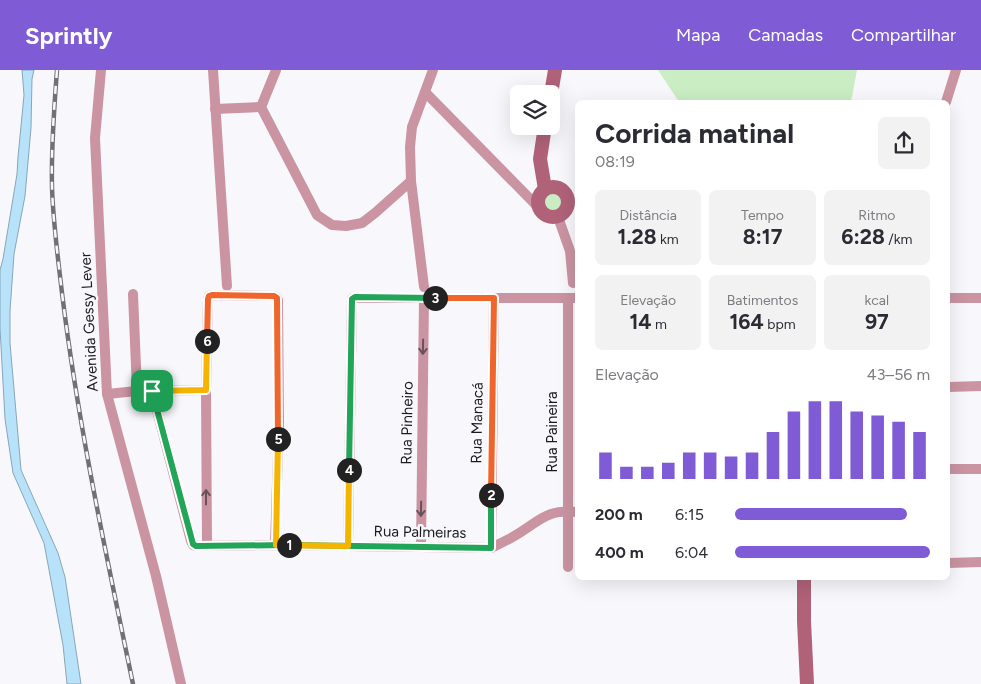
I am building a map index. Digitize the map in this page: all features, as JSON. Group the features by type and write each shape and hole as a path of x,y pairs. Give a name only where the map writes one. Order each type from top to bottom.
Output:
{"main road":[{"path":"552,85 555,70"},
{"path":"544,135 540,159 545,189"},
{"path":"545,189 560,189 573,203 558,217 553,218 544,215 538,206 539,197 545,189"},
{"path":"804,580 807,684"}],"street":[{"name":"Avenida Gessy Lever","path":"101,70 95,138 107,394 156,576 181,684"},
{"path":"213,70 227,286"},
{"path":"276,70 261,107 316,215 332,225 346,226 362,223 375,214 411,180"},
{"path":"424,287 411,180 410,147 412,127 432,70"},
{"path":"947,100 956,70"},
{"path":"425,92 538,206"},
{"path":"215,109 261,107"},
{"path":"558,217 570,251 572,283"},
{"path":"133,294 137,391"},
{"path":"207,545 206,390 208,299 209,296 221,295 274,296 277,298 279,422 276,545"},
{"name":"Rua Pinheiro","path":"421,548 424,298"},
{"name":"Rua Manacá","path":"491,548 494,298"},
{"path":"348,546 352,299 573,298"},
{"name":"Rua Paineira","path":"568,567 572,512 573,298"},
{"path":"950,298 981,298"},
{"path":"950,387 981,386"},
{"path":"107,394 137,391 206,390"},
{"name":"Rua Palmeiras","path":"152,391 193,544 491,548 516,535 547,514 559,511 572,512"},
{"path":"950,469 981,469"},
{"path":"950,563 981,562"}],"green space":[{"path":"658,70 857,70 851,100 678,100"},
{"path":"552,192 560,195 563,203 560,211 552,214 544,211 541,203 544,195"}],"water":[{"path":"22,70 34,70 25,196 14,254 10,311 10,343 21,470 58,553 65,577 81,684 67,684 63,645 44,543 13,473 5,419 0,328 0,270 17,174 24,95"}],"railway":[{"path":"57,70 52,143 52,187 62,293 84,440 133,684"}],"route":[{"path":"152,391 191,540 196,546 276,545 491,548 494,298 355,297 352,299 348,546 276,545 279,422 277,298 274,296 209,296 206,390 152,391"}]}
